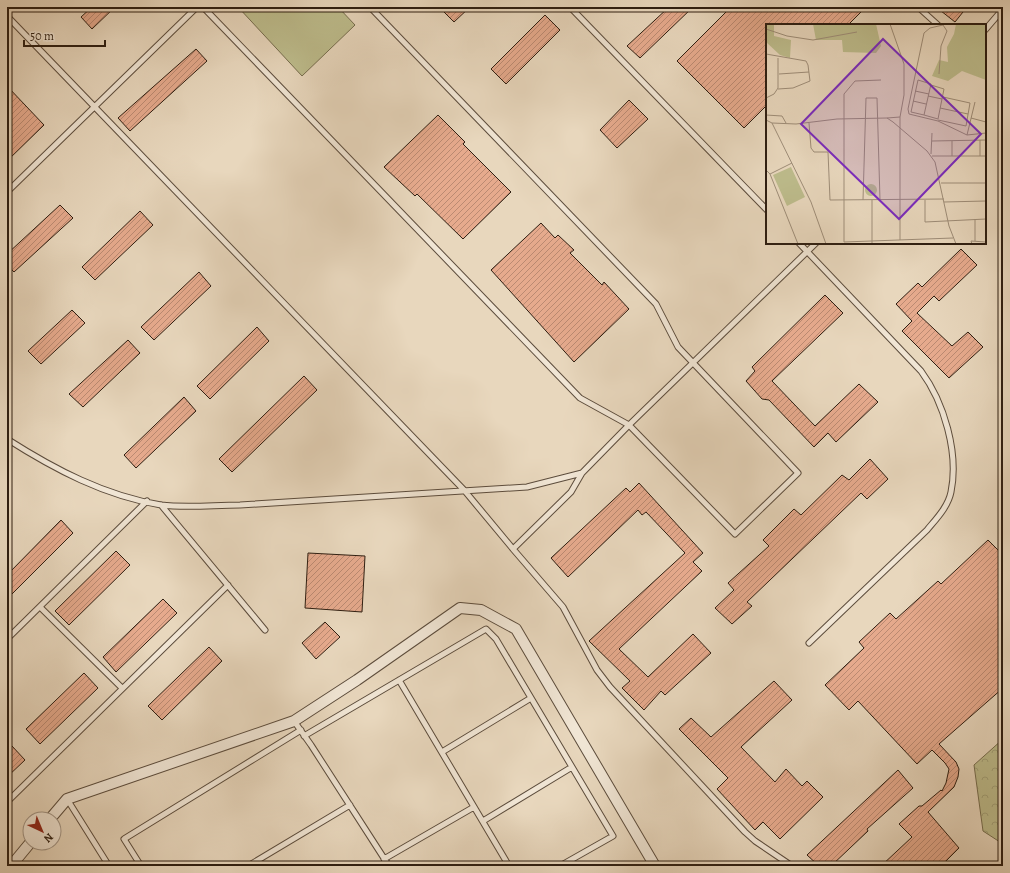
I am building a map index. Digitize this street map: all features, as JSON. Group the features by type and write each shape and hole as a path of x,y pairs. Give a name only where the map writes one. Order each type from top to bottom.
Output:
{"street":[{"path":"57,811 67,799 294,721 357,680 460,608 481,610 516,629 656,866"},
{"path":"11,866 23,851"}],"lane":[{"path":"7,192 197,7"},
{"path":"203,7 580,398 628,426 735,534 798,473 678,347 656,304 370,7"},
{"path":"570,7 766,209"},
{"path":"918,7 937,24"},
{"path":"986,29 1003,9"},
{"path":"7,16 464,490 563,607 597,670 610,687 745,832 792,866"},
{"path":"800,244 921,371 931,384 943,410 952,448 953,476 951,493 944,510 927,530 809,643"},
{"path":"513,549 571,492 582,473 628,426 815,244"},
{"path":"7,439 39,460 99,488 161,505 240,505 527,487 582,473"},
{"path":"7,639 147,502"},
{"path":"161,505 265,630"},
{"path":"7,802 228,585"},
{"path":"40,606 122,688"},
{"path":"304,736 486,629 496,639 613,836 560,866"},
{"path":"399,680 509,866"},
{"path":"442,752 531,698"},
{"path":"294,721 389,866"},
{"path":"141,866 124,839 301,730"},
{"path":"482,821 572,767"},
{"path":"67,799 109,866"},
{"path":"248,866 350,805"},
{"path":"384,859 474,806"}],"green space":[{"path":"238,7 338,7 355,25 302,76"},
{"path":"1003,739 1003,844 983,831 974,765"}],"building":[{"path":"92,7 115,7 92,29 81,17"},
{"path":"439,7 470,7 454,22"},
{"path":"669,7 693,7 640,58 627,46"},
{"path":"731,7 866,7 849,24 766,24 766,106 744,128 677,61"},
{"path":"936,7 967,7 955,22"},
{"path":"545,15 560,30 506,84 491,69"},
{"path":"196,49 207,61 130,131 118,118"},
{"path":"7,86 44,125 7,161"},
{"path":"629,100 648,119 617,148 600,130"},
{"path":"438,115 465,142 463,144 511,192 463,239 417,194 415,196 384,167"},
{"path":"60,205 73,218 14,272 7,265 7,254"},
{"path":"140,211 153,225 95,280 82,267"},
{"path":"541,223 555,238 558,235 574,250 570,253 602,285 604,282 629,309 574,362 491,270"},
{"path":"961,249 977,265 939,301 934,296 917,313 952,346 968,332 983,347 949,378 902,331 912,321 896,304 918,283 922,287"},
{"path":"199,272 211,286 154,340 141,327"},
{"path":"825,295 843,313 772,381 815,426 859,384 878,402 836,442 828,433 814,447 769,400 762,399 746,381 755,371 752,367"},
{"path":"72,310 85,323 41,364 28,351"},
{"path":"257,327 269,341 210,399 197,386"},
{"path":"128,340 140,353 83,407 69,394"},
{"path":"304,376 317,390 232,472 219,459"},
{"path":"184,397 196,411 136,468 124,455"},
{"path":"870,459 888,479 867,499 861,493 747,602 752,606 732,624 715,608 734,590 728,583 769,546 763,540 794,509 801,515 842,475 849,480"},
{"path":"639,483 703,553 693,562 702,571 619,649 648,677 693,634 711,653 665,695 661,691 644,710 622,688 630,681 589,641 685,553 646,512 642,515 638,510 568,577 551,558 626,488 630,492"},
{"path":"61,520 73,533 7,599 7,575"},
{"path":"988,540 1003,555 1003,688 939,744 956,762 959,769 958,777 954,787 928,812 959,848 941,866 881,866 912,837 899,824 919,806 922,806 941,790 942,791 946,783 949,769 932,750 917,764 858,701 849,710 825,685 864,648 859,642 890,613 896,619 938,581 941,584"},
{"path":"116,551 130,565 69,625 55,611"},
{"path":"308,553 365,556 362,612 305,608"},
{"path":"163,599 177,613 116,672 103,657"},
{"path":"325,622 340,637 316,659 302,643"},
{"path":"209,647 222,661 162,720 148,706"},
{"path":"84,673 98,688 40,744 26,729"},
{"path":"774,681 792,700 741,747 775,782 786,769 802,786 807,781 823,797 780,839 763,822 755,830 717,789 728,778 679,729 691,718 711,737"},
{"path":"12,746 25,760 7,777 7,751"},
{"path":"898,770 913,788 867,829 868,831 831,866 819,866 807,855"}]}
